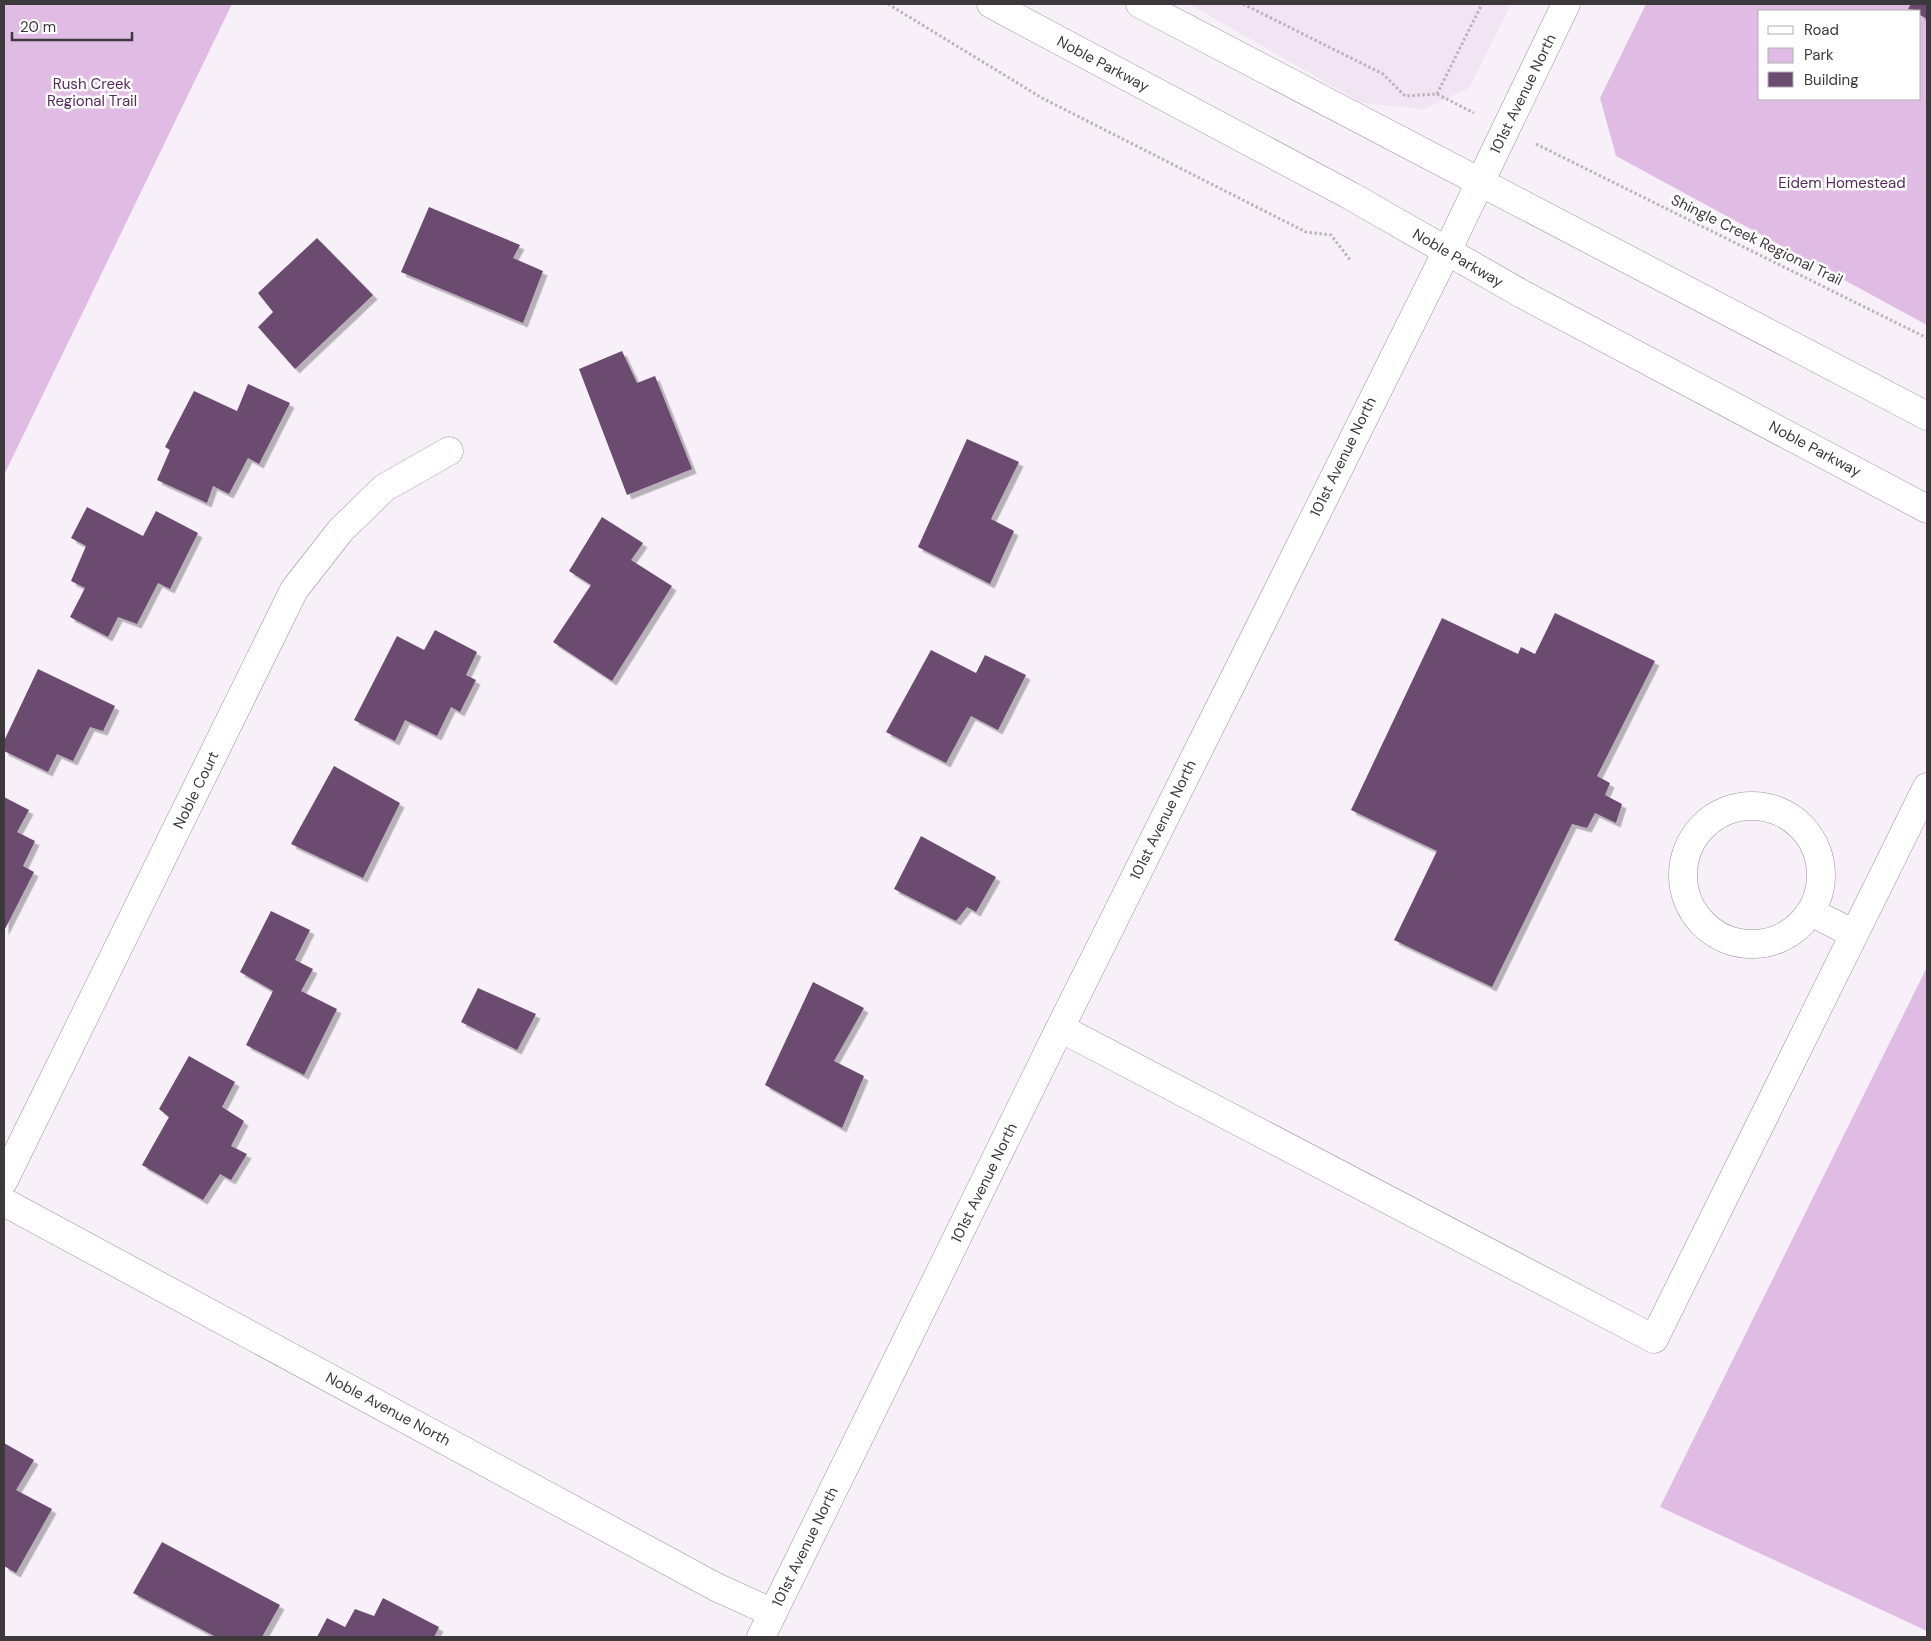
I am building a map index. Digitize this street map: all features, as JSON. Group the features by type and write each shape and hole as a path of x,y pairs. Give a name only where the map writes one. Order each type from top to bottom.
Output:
{"street":[{"name":"Noble Parkway","path":"991,4 1351,196 1522,294 1927,509"},
{"path":"1140,4 1927,416"},
{"name":"101st Avenue North","path":"761,1637 1060,1028 1447,252 1566,4"},
{"name":"Noble Court","path":"4,1180 294,590 340,531 384,488 449,451"},
{"path":"1060,1028 1654,1339 1927,787"},
{"path":"1741,806 1763,806 1784,813 1802,827 1811,839 1815,845 1822,868 1820,890 1811,912 1798,927 1782,938 1763,944 1743,944 1724,938 1705,926 1689,902 1684,888 1683,866 1690,844 1703,827 1720,813 1741,806"},
{"path":"1811,912 1854,934"},
{"name":"Noble Avenue North","path":"4,1202 716,1586 773,1613"}],"path":[{"path":"888,4 1042,98 1306,232 1331,235 1351,262"},
{"path":"1243,4 1383,74 1405,96 1437,94 1482,4"},
{"name":"Shingle Creek Regional Trail","path":"1576,163 1927,338"}],"shaded area":[{"path":"1189,4 1511,4 1469,88 1424,109 1362,103"}],"green space":[{"name":"Rush Creek Regional Trail","path":"4,4 232,4 4,475"},
{"name":"Eidem Homestead","path":"1646,4 1927,4 1927,325 1616,156 1600,98"},
{"path":"1927,967 1927,1631 1660,1507"}],"building":[{"path":"1911,4 1927,4 1927,19 1921,16 1921,10 1908,9"},
{"path":"429,207 520,245 513,258 543,271 523,323 401,272"},
{"path":"317,238 373,295 295,369 258,327 273,312 258,293"},
{"path":"622,351 637,383 655,376 692,469 627,495 579,369"},
{"path":"248,384 290,403 259,464 248,458 229,494 213,486 207,503 157,480 170,450 165,447 194,391 237,411"},
{"path":"967,439 1019,462 991,519 1014,531 990,584 918,547"},
{"path":"87,507 143,536 156,511 198,533 170,589 158,583 137,624 118,617 108,637 70,617 85,588 71,581 86,546 71,538"},
{"path":"602,517 643,543 631,560 672,586 612,681 553,642 591,585 569,571"},
{"path":"1555,613 1655,661 1597,776 1610,783 1605,795 1622,804 1616,823 1595,813 1587,828 1572,824 1492,987 1394,940 1437,851 1351,810 1442,618 1518,654 1521,647 1535,654"},
{"path":"435,630 477,652 466,675 476,680 460,712 451,707 437,736 405,720 395,741 354,720 397,636 424,650"},
{"path":"931,650 976,673 985,655 1026,675 998,730 971,716 946,763 886,732"},
{"path":"38,669 115,706 103,731 90,727 73,761 57,754 48,772 4,751 4,741"},
{"path":"334,766 400,803 363,878 291,844"},
{"path":"4,797 29,810 17,832 35,841 23,866 34,872 4,931"},
{"path":"921,836 996,877 976,912 967,907 956,921 894,889"},
{"path":"271,911 310,930 295,960 313,969 301,991 337,1009 304,1075 246,1045 273,991 240,972"},
{"path":"813,982 864,1008 834,1061 864,1076 842,1128 765,1085"},
{"path":"478,988 536,1014 517,1050 461,1022"},
{"path":"189,1056 235,1082 222,1107 244,1121 231,1146 247,1154 231,1180 220,1174 203,1200 142,1165 169,1117 159,1109"},
{"path":"4,1443 34,1460 16,1490 52,1509 16,1573 4,1566"},
{"path":"162,1542 280,1605 262,1637 216,1637 133,1593"},
{"path":"383,1598 439,1627 434,1637 317,1637 327,1618 345,1627 355,1609 374,1616"}]}
